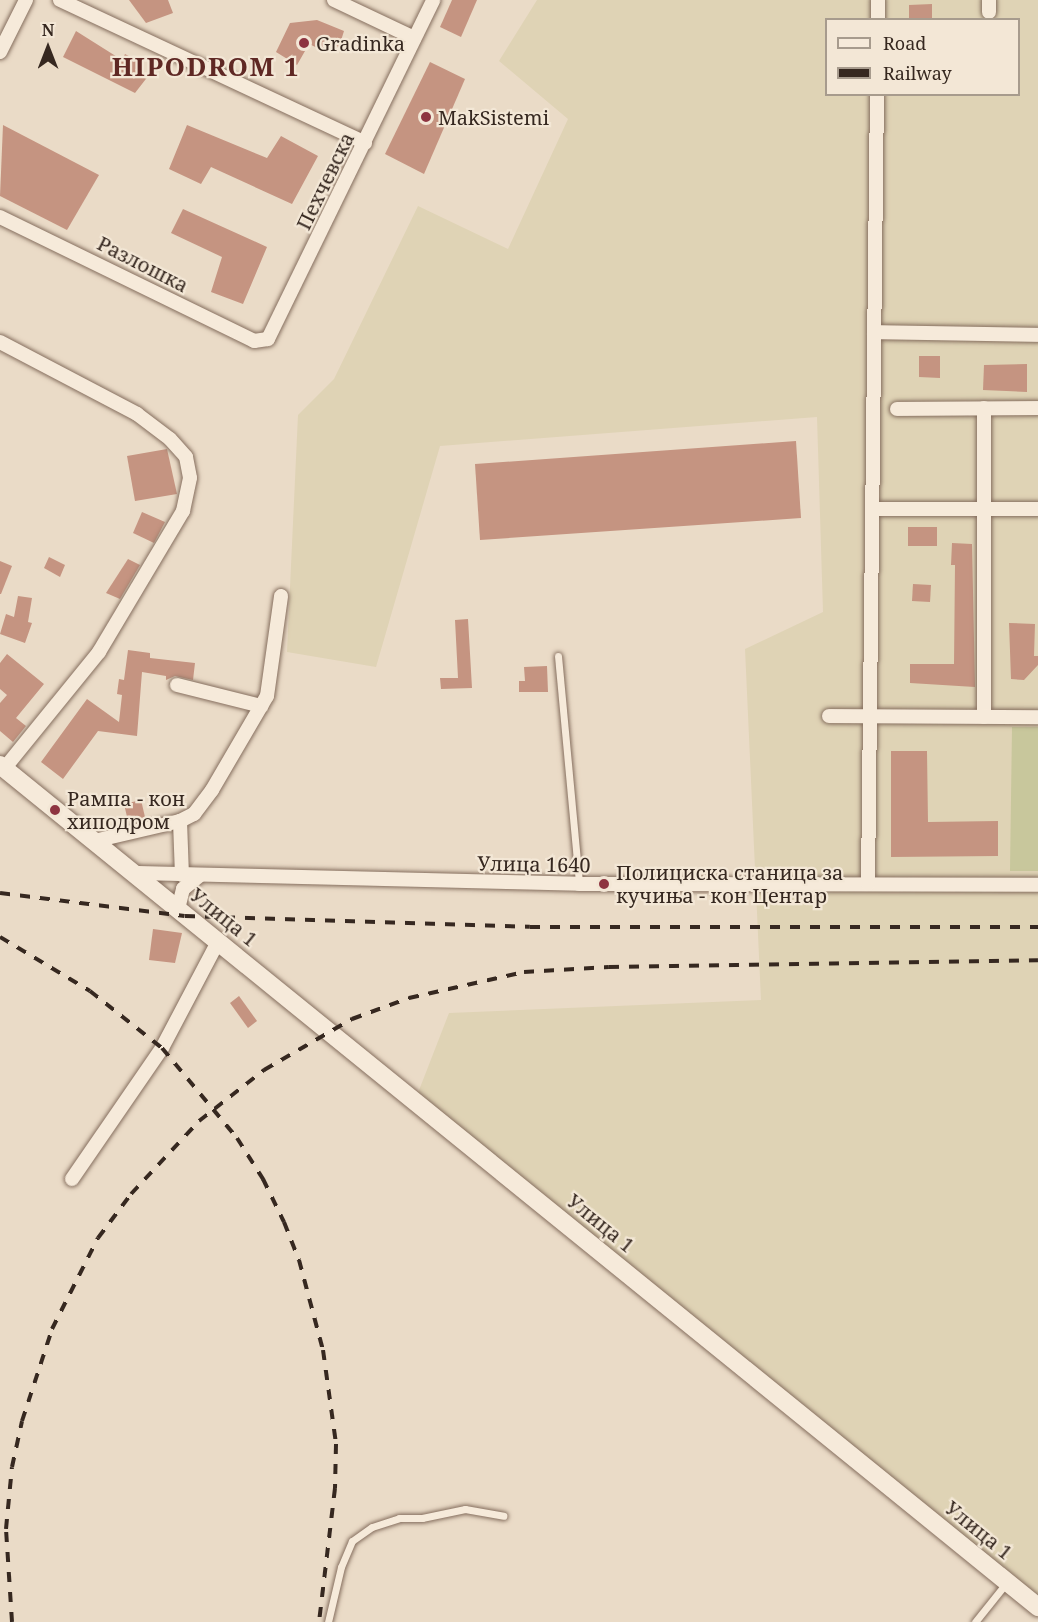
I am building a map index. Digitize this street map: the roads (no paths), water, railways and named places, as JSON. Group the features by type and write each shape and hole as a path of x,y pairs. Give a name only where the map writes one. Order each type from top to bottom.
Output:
{"main road":[{"name":"Улица 1","path":"2,767 94,841 138,873 218,942 1038,1607"}],"street":[{"path":"0,52 26,0"},
{"path":"60,0 365,143"},
{"path":"334,0 414,38"},
{"name":"Пехчевска","path":"268,339 433,0"},
{"path":"878,0 878,18"},
{"path":"868,884 877,96"},
{"name":"Разлошка","path":"0,217 254,341 268,339"},
{"path":"874,332 1038,335"},
{"path":"0,342 136,414 170,439 186,456 190,478 183,511 99,652 2,767"},
{"path":"984,408 984,717"},
{"path":"897,409 1038,408"},
{"path":"873,509 1038,509"},
{"path":"94,841 180,821 194,814 212,790 261,706 271,682 281,596"},
{"path":"177,685 261,706"},
{"path":"829,716 1038,717"},
{"path":"180,821 182,875"},
{"name":"Улица 1640","path":"138,873 579,884 1038,885"},
{"path":"178,909 183,889 199,876"},
{"path":"72,1179 162,1048 218,942"}],"lane":[{"path":"558,656 579,884"},
{"path":"328,1622 341,1567 352,1541 372,1527 399,1518 422,1518 465,1509 503,1516"},
{"path":"975,1622 1007,1582"}],"railway":[{"path":"0,893 185,916 530,927 1038,927"},
{"path":"0,937 90,991 162,1048 237,1138 263,1179 284,1222 299,1260 323,1350 336,1444 335,1488 319,1622"},
{"path":"12,1622 6,1529 12,1467 22,1421 52,1329 98,1238 131,1194 199,1121 264,1070 352,1019 409,998 524,972 609,967 1038,960"}],"place":[{"name":"Gradinka","path":"304,43"},
{"name":"MakSistemi","path":"426,117"},
{"name":"Рампа - кон хиподром","path":"55,810"},
{"name":"Полициска станица за кучиња - кон Центар","path":"604,884"}],"district":[{"name":"HIPODROM 1","path":"206,67"}]}
